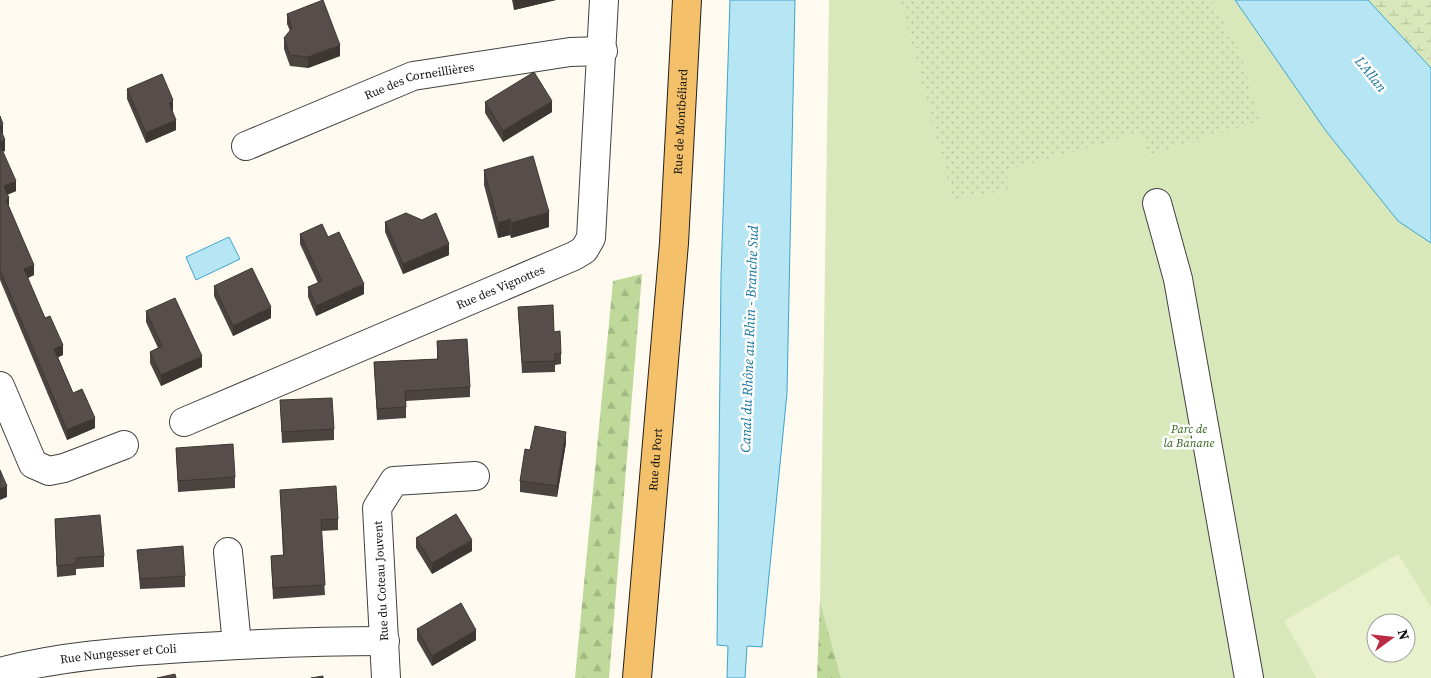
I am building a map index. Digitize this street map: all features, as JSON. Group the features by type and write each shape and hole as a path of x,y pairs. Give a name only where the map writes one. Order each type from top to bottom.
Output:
{"main road":[{"name":"Rue de Montbéliard","path":"674,243 688,0"},
{"name":"Rue du Port","path":"639,678 674,243"}],"street":[{"name":"Rue des Vignottes","path":"184,422 574,256 584,250 591,238 603,51 604,0"},
{"name":"Rue des Corneillières","path":"246,146 413,76 570,52 603,51"},
{"path":"1157,203 1178,279 1249,678"},
{"path":"0,386 33,464 49,471 64,468 124,445"},
{"name":"Rue du Coteau Jouvent","path":"386,678 377,508 394,481 475,476"},
{"path":"228,552 237,645"},
{"name":"Rue Nungesser et Coli","path":"0,672 30,664 89,654 299,641 385,641"}],"green space":[{"name":"Parc de la Banane","path":"829,0 1235,0 1326,131 1398,221 1431,243 1431,678 841,678 820,601"},
{"path":"900,0 1211,0 1239,50 1260,121 1148,155 1141,133 1007,170 1008,190 953,199"},
{"path":"1368,0 1431,0 1431,68"},
{"path":"642,274 609,678 575,678 613,281"},
{"path":"1398,554 1431,607 1431,678 1317,678 1284,621"},
{"path":"820,601 841,678 817,678"}],"water":[{"name":"Canal du Rhône au Rhin - Branche Sud","path":"730,0 795,0 787,393 762,647 747,646 745,678 727,678 728,646 717,645 721,277"},
{"name":"L'Allan","path":"1235,0 1368,0 1431,68 1431,243 1398,221 1326,131"},
{"path":"229,237 240,259 196,280 186,257"}],"building":[{"path":"323,0 340,45 308,57 290,55 284,38 292,28 287,14"},
{"path":"534,72 552,101 503,131 485,102"},
{"path":"162,74 173,100 169,103 176,120 146,133 127,89"},
{"path":"0,128 5,140 0,142"},
{"path":"0,145 16,181 4,186 9,198 6,200 34,265 24,269 45,318 50,316 63,345 54,349 73,393 82,389 95,418 67,430 0,270"},
{"path":"533,156 549,212 511,223 510,219 498,223 484,170"},
{"path":"406,213 422,220 436,213 449,244 403,264 385,222"},
{"path":"322,224 328,237 339,232 364,284 316,306 308,287 322,281 300,234"},
{"path":"252,268 271,307 233,326 214,286"},
{"path":"175,298 202,356 161,375 150,352 162,346 146,311"},
{"path":"553,305 554,332 560,331 561,354 555,354 555,361 522,362 518,307"},
{"path":"467,339 470,387 405,391 406,407 377,409 374,362 438,359 437,341"},
{"path":"332,398 334,429 282,432 280,400"},
{"path":"535,426 566,432 557,486 520,481 525,449 530,450"},
{"path":"233,444 235,477 178,481 176,448"},
{"path":"0,470 7,486 0,489"},
{"path":"336,486 338,519 321,520 325,585 273,588 271,556 284,555 280,490"},
{"path":"456,514 472,540 432,563 416,538"},
{"path":"100,515 104,556 76,558 76,564 57,566 55,519"},
{"path":"183,546 185,576 140,579 137,550"},
{"path":"461,603 476,630 432,656 417,629"},
{"path":"175,674 176,678 157,678"}]}
